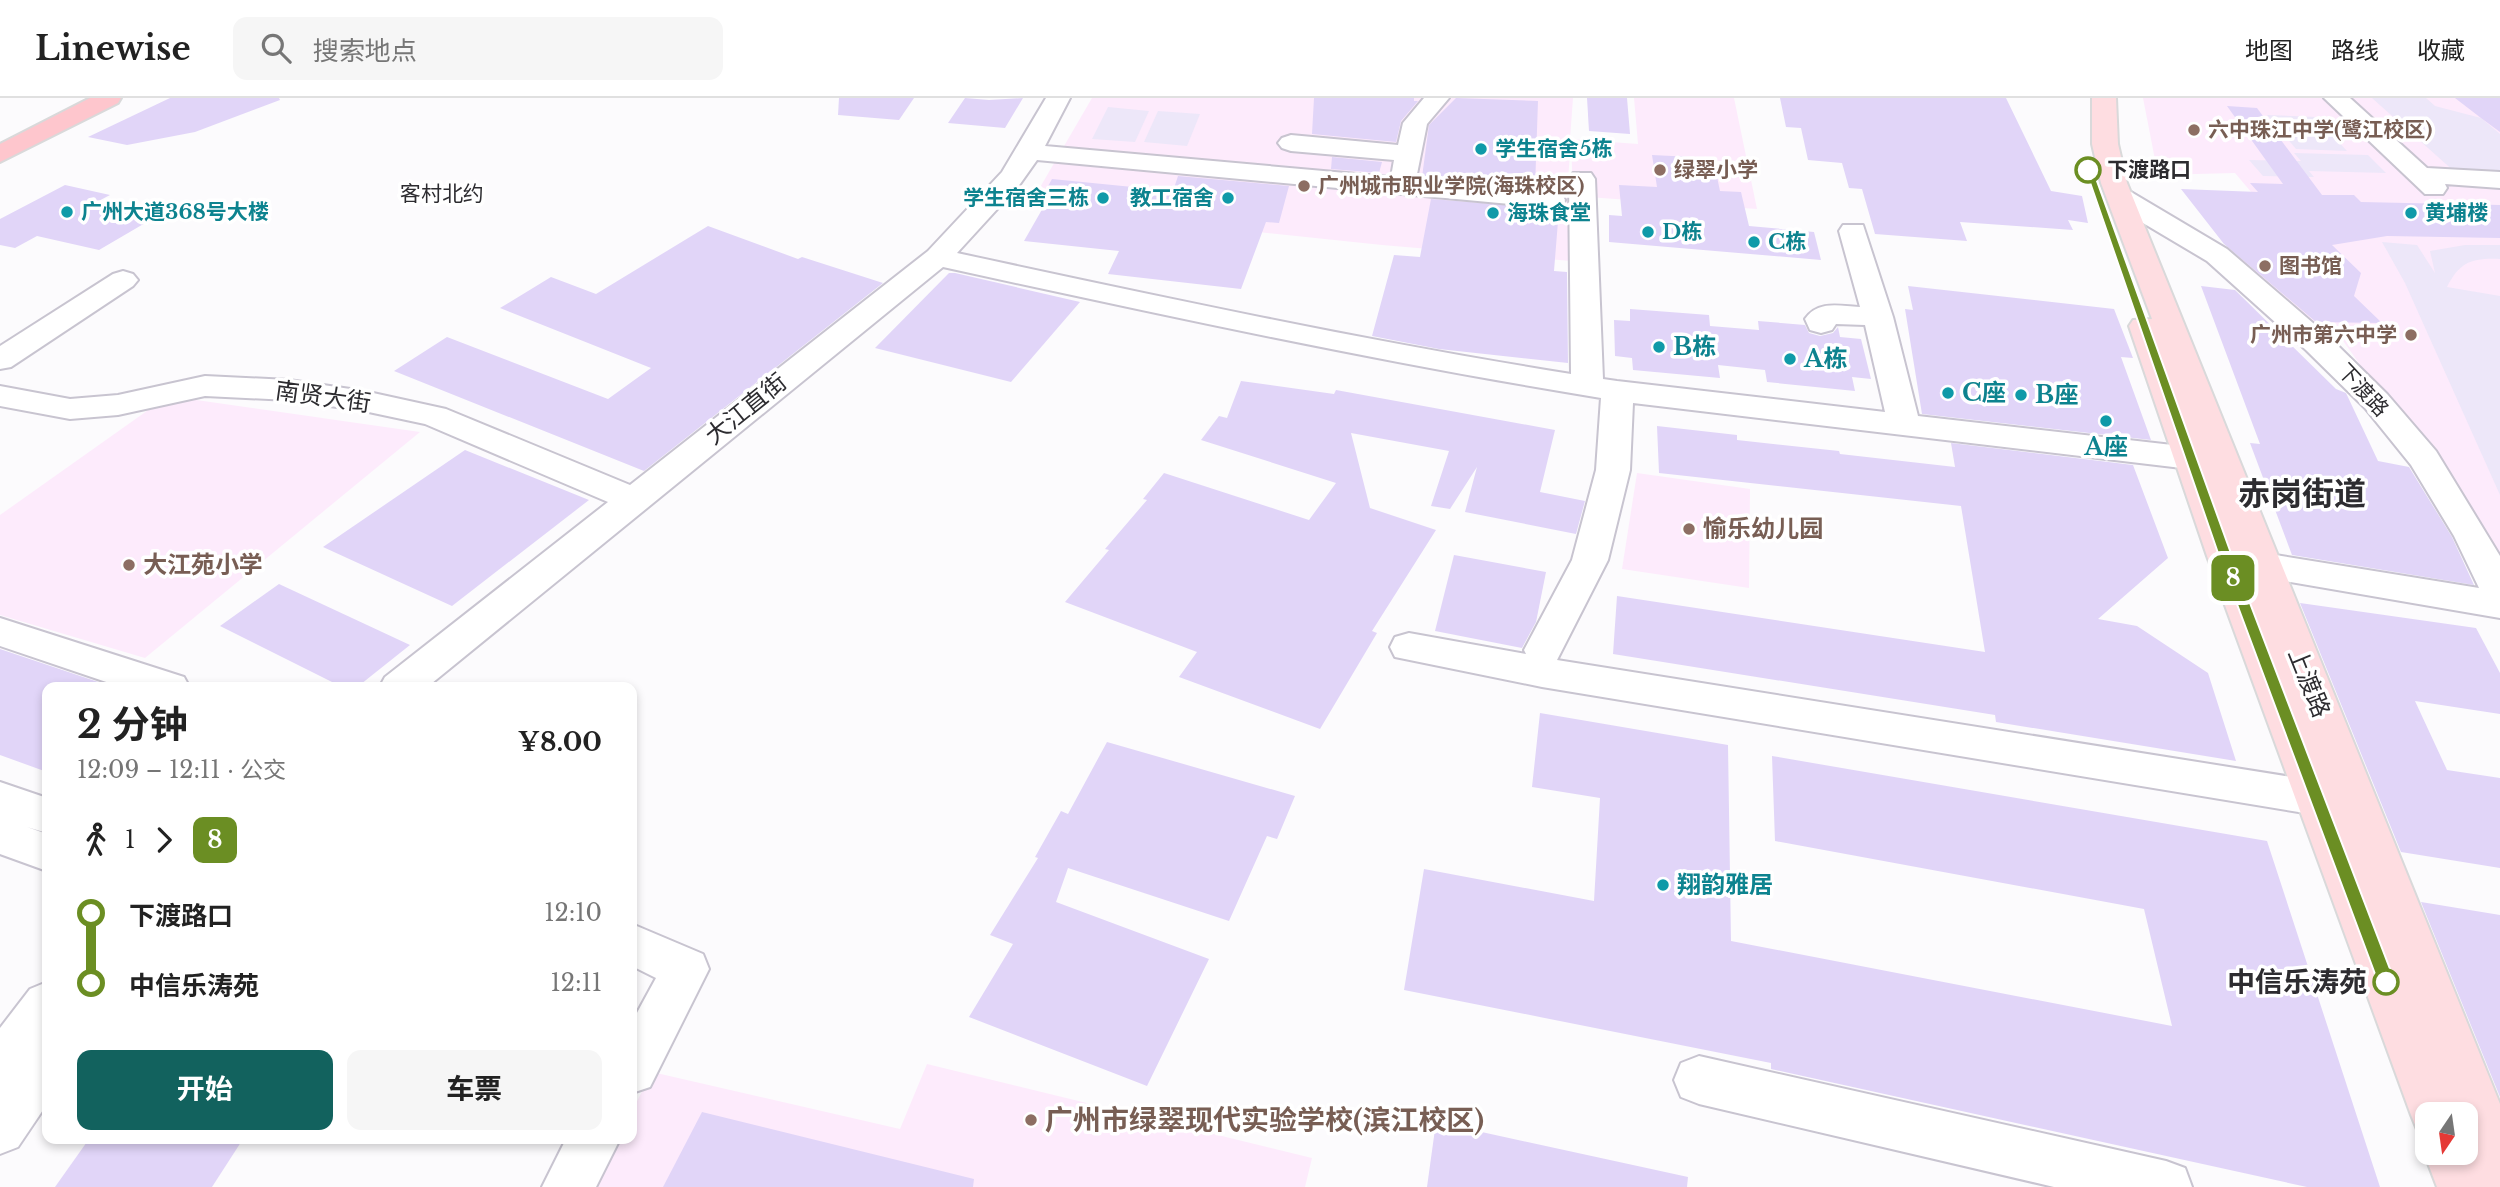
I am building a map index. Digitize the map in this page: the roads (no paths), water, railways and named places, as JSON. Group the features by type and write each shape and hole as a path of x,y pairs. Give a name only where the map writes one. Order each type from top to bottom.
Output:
{"highway":[{"path":"34,110 58,98"},
{"path":"0,154 109,98"}],"main road":[{"path":"2085,98 2085,156 2109,197"},
{"path":"2104,98 2105,144 2110,170 2109,197"},
{"name":"上渡路","path":"2109,197 2190,458 2431,1102"},
{"name":"上渡路","path":"2109,197 2263,566 2500,1168"},
{"path":"2455,1166 2463,1187"}],"street":[{"name":"大江直街","path":"406,682 938,257 997,196 1030,152 1058,98"},
{"path":"1401,196 1415,123 1437,98"},
{"path":"2336,98 2427,182 2500,180"},
{"path":"1291,143 1408,154"},
{"path":"1030,152 1401,196 1552,200"},
{"path":"1543,650 1590,560 1613,470 1602,389 1582,179"},
{"name":"下渡路","path":"2109,197 2217,255 2318,343 2376,401 2424,459 2472,536 2500,593"},
{"path":"1853,231 1878,317 1903,424"},
{"path":"938,257 1266,329 1420,359 1602,389 2190,458"},
{"path":"0,360 122,280"},
{"path":"1821,324 1820,319 1825,314 1878,317"},
{"name":"南贤大街","path":"0,396 70,409 118,405 205,386 289,390 364,401 434,416 632,499"},
{"path":"2263,566 2500,605"},
{"path":"0,632 152,682"},
{"path":"1409,647 1569,676 2317,798"},
{"path":"0,799 42,814"},
{"path":"0,835 42,851"},
{"path":"637,946 686,969 637,1061"},
{"path":"0,1067 42,1011"},
{"path":"0,1129 42,1069"},
{"path":"1699,1080 2166,1187"},
{"path":"568,1187 591,1144"}],"place":[{"name":"六中珠江中学(鹭江校区)","path":"2194,130"},
{"name":"学生宿舍5栋","path":"1481,149"},
{"name":"绿翠小学","path":"1660,170"},
{"name":"下渡路口","path":"2088,170"},
{"name":"广州城市职业学院(海珠校区)","path":"1304,186"},
{"name":"学生宿舍三栋","path":"1103,198"},
{"name":"教工宿舍","path":"1228,198"},
{"name":"广州大道368号大楼","path":"67,212"},
{"name":"海珠食堂","path":"1493,213"},
{"name":"黄埔楼","path":"2411,213"},
{"name":"D栋","path":"1648,232"},
{"name":"C栋","path":"1754,242"},
{"name":"图书馆","path":"2265,266"},
{"name":"广州市第六中学","path":"2411,335"},
{"name":"B栋","path":"1659,347"},
{"name":"A栋","path":"1790,359"},
{"name":"C座","path":"1948,393"},
{"name":"B座","path":"2021,395"},
{"name":"A座","path":"2106,421"},
{"name":"愉乐幼儿园","path":"1689,529"},
{"name":"大江苑小学","path":"129,565"},
{"name":"翔韵雅居","path":"1663,885"},
{"name":"中信乐涛苑","path":"2386,982"},
{"name":"广州市绿翠现代实验学校(滨江校区)","path":"1031,1120"}],"district":[{"name":"客村北约","path":"442,194"},
{"name":"赤岗街道","path":"2302,494"}]}
